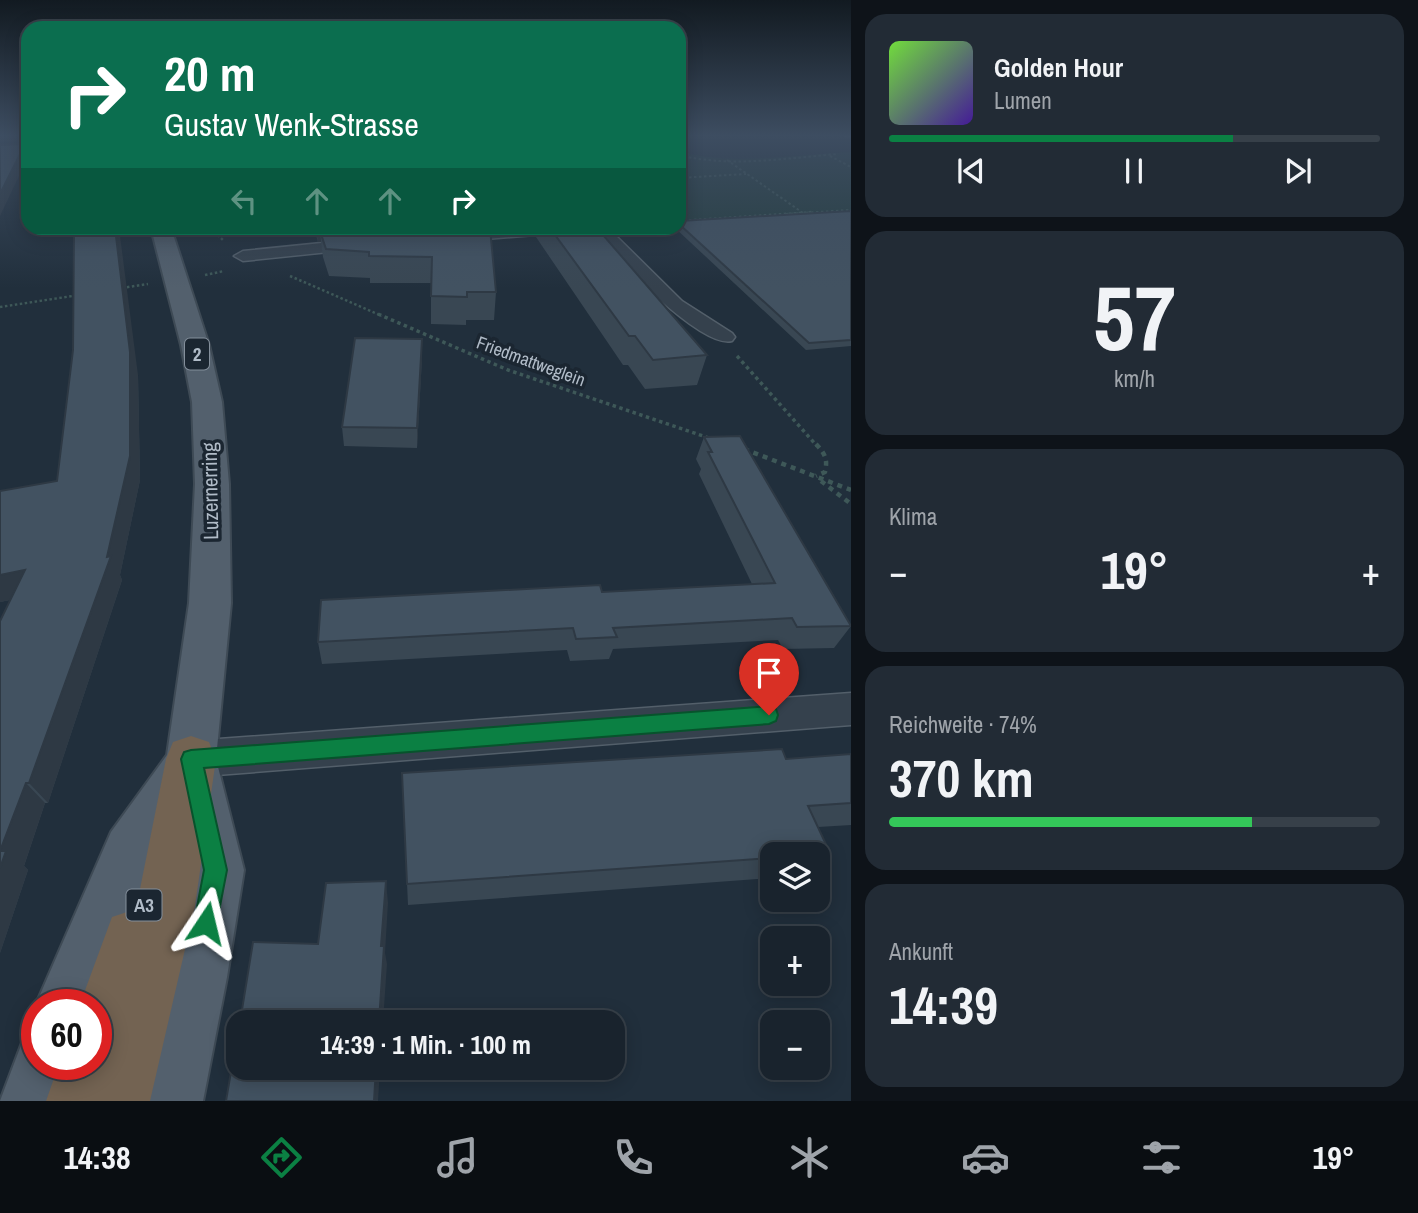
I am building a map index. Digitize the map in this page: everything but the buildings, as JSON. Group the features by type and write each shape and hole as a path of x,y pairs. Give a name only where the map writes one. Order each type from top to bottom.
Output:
{"highway":[{"name":"A3","path":"112,1003 191,759"},
{"name":"A3","path":"115,1101 166,906 191,759"},
{"path":"81,1101 87,1080"}],"main road":[{"name":"Luzernerring","path":"163,235 207,402 212,484 210,603 191,759 216,870 196,977 168,1101"},
{"name":"Luzernerring","path":"74,989 131,852 191,759"},
{"path":"34,1101 41,1080"}],"street":[{"path":"243,256 378,242 375,235"},
{"path":"430,238 469,235"},
{"path":"606,235 675,305 725,337"},
{"path":"191,759 851,709"}],"path":[{"path":"763,185 803,213"},
{"path":"686,221 851,210"},
{"name":"Friedmattweglein","path":"243,256 508,370 712,439"},
{"path":"118,289 177,280"},
{"path":"0,307 78,295"},
{"path":"725,337 733,352 825,454 825,472 815,477"},
{"path":"738,447 851,490"},
{"path":"815,477 851,504"}],"green space":[{"path":"686,185 851,185 851,213 686,224"}],"route":[{"path":"206,923 216,870 191,759 769,715"}]}
